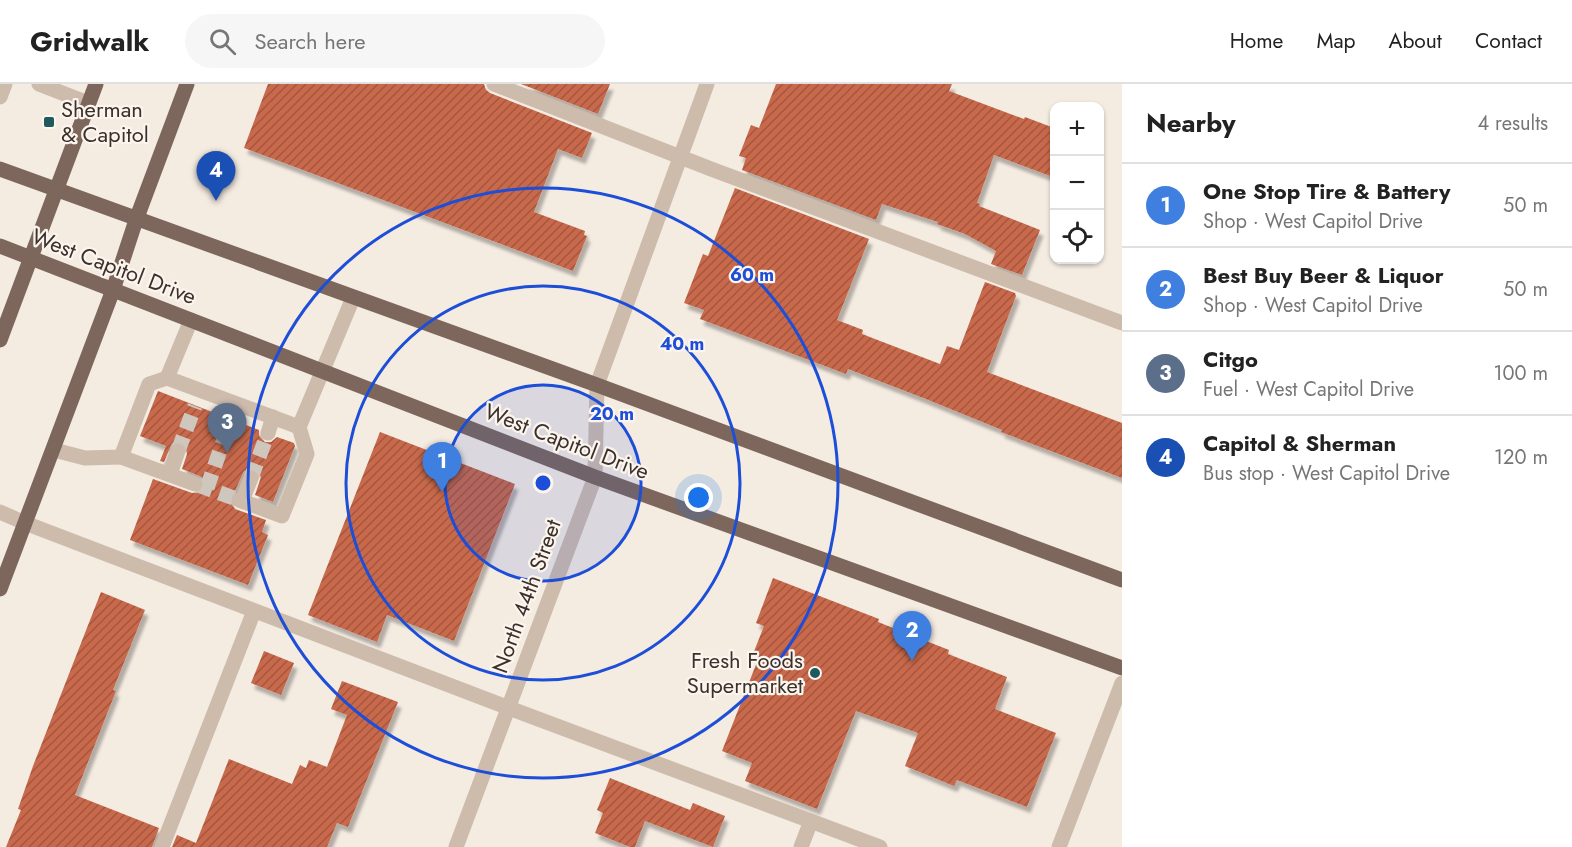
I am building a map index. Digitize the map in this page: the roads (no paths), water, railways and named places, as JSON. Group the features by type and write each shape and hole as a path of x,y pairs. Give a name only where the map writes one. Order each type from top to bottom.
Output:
{"main road":[{"path":"0,340 96,84"},
{"path":"0,589 54,450 187,84"},
{"path":"0,169 1122,580"},
{"name":"West Capitol Drive","path":"0,246 595,477 1122,668"}],"street":[{"path":"0,97 5,84"},
{"path":"39,84 88,103"},
{"path":"494,84 1122,323"},
{"name":"North 44th Street","path":"456,847 595,477 597,386 707,84"},
{"path":"250,478 240,500 282,516 307,454 298,427 353,298"},
{"path":"167,378 191,320"},
{"path":"121,457 149,384 167,378 298,427"},
{"path":"195,406 201,390"},
{"path":"231,420 236,404"},
{"path":"268,433 273,417"},
{"path":"54,450 85,458 121,457 195,484"},
{"path":"170,474 178,451"},
{"path":"0,512 25,524 508,708 880,847"},
{"path":"162,847 254,611"},
{"path":"1059,847 1122,683"},
{"path":"801,847 811,821"}],"tunnel":[{"path":"178,451 195,406"},
{"path":"207,488 231,419"},
{"path":"251,478 268,433"},
{"path":"198,485 239,500"}],"place":[{"name":"Sherman & Capitol","path":"49,122"},
{"name":"Capitol & Sherman","path":"216,201"},
{"name":"Citgo","path":"227,453"},
{"name":"One Stop Tire & Battery","path":"442,492"},
{"name":"Best Buy Beer & Liquor","path":"912,661"},
{"name":"Fresh Foods Supermarket","path":"815,673"}]}
